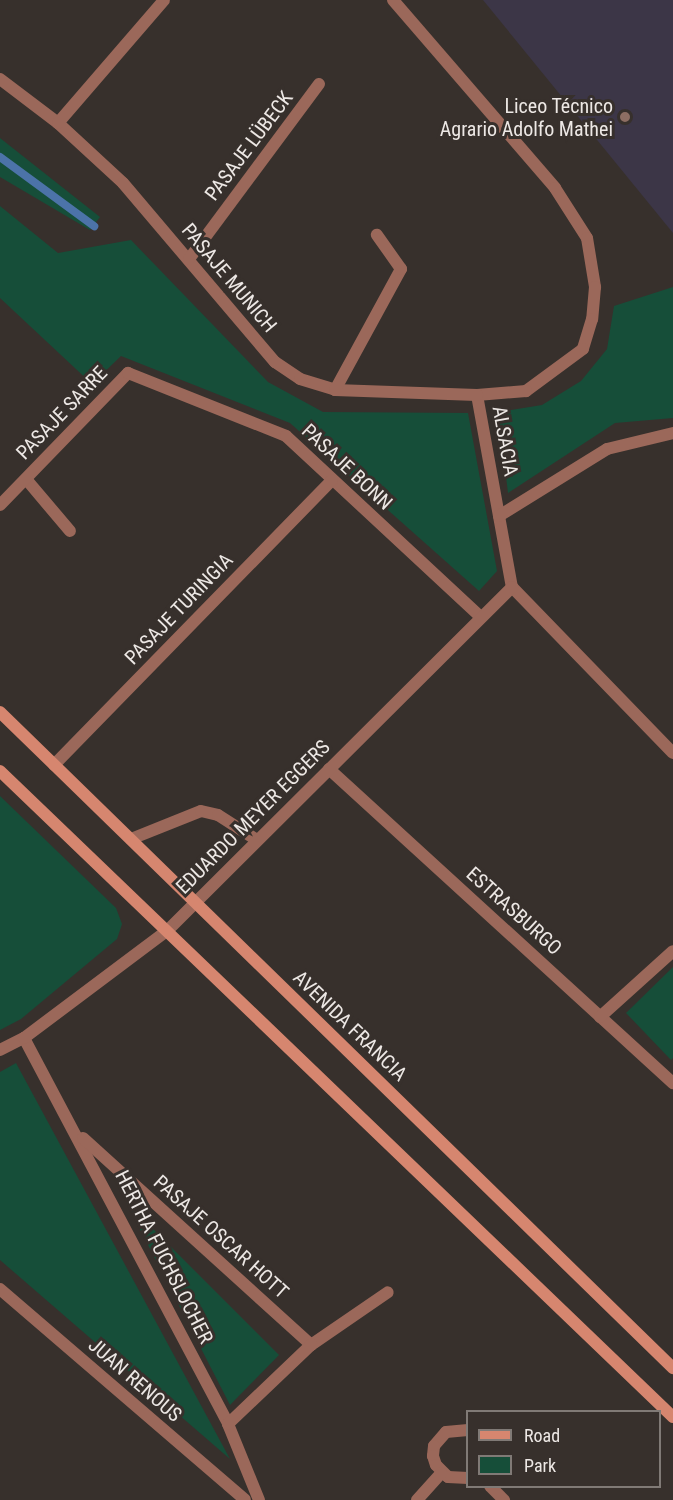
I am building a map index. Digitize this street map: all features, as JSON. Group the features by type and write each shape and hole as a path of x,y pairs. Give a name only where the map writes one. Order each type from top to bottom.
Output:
{"main road":[{"name":"AVENIDA FRANCIA","path":"0,712 673,1368"},
{"path":"0,771 673,1417"}],"street":[{"path":"58,123 164,0"},
{"name":"ALSACIA","path":"393,0 555,188 587,238 595,287 592,319 583,349 526,392 477,395 512,587"},
{"name":"PASAJE MUNICH","path":"0,79 58,123 123,183 274,362 300,380 335,390 477,395"},
{"name":"PASAJE LÜBECK","path":"189,259 319,84"},
{"path":"335,390 401,269 377,235"},
{"name":"PASAJE SARRE","path":"0,505 128,373"},
{"name":"PASAJE BONN","path":"128,373 286,435 482,617"},
{"path":"498,516 607,449 673,433"},
{"path":"26,478 70,531"},
{"name":"PASAJE TURINGIA","path":"54,765 332,480"},
{"path":"512,587 673,753"},
{"name":"EDUARDO MEYER EGGERS","path":"0,1050 24,1038 168,930 512,587"},
{"name":"ESTRASBURGO","path":"329,769 673,1083"},
{"path":"130,839 201,811 218,815 257,840"},
{"path":"600,1017 673,951"},
{"name":"HERTHA FUCHSLOCHER","path":"24,1038 78,1133 228,1424 259,1500"},
{"name":"PASAJE OSCAR HOTT","path":"78,1133 311,1345"},
{"name":"JUAN RENOUS","path":"0,1289 244,1500"},
{"path":"228,1424 311,1345 388,1293"},
{"path":"466,1430 454,1428 439,1438 433,1456 441,1473 455,1480 466,1478"},
{"path":"417,1500 441,1473"},
{"path":"492,1488 504,1500"}],"shaded area":[{"name":"Liceo Técnico Agrario Adolfo Mathei","path":"483,0 673,0 673,233"}],"green space":[{"path":"0,138 100,217 90,230 0,177"},
{"path":"0,206 58,253 131,240 268,382 323,412 468,413 497,571 479,591 290,423 121,356 92,384 0,298"},
{"path":"673,287 673,418 615,423 508,493 498,412 542,405 581,381 607,349 614,306"},
{"path":"0,796 116,908 122,924 117,939 21,1019 0,1030"},
{"path":"673,967 673,1058 671,1060 626,1013"},
{"path":"16,1063 230,1459 0,1260 0,1072"},
{"path":"126,1202 279,1355 230,1405"}],"waterway":[{"path":"0,157 94,226"}],"place":[{"name":"Liceo Técnico Agrario Adolfo Mathei","path":"625,117"}]}
